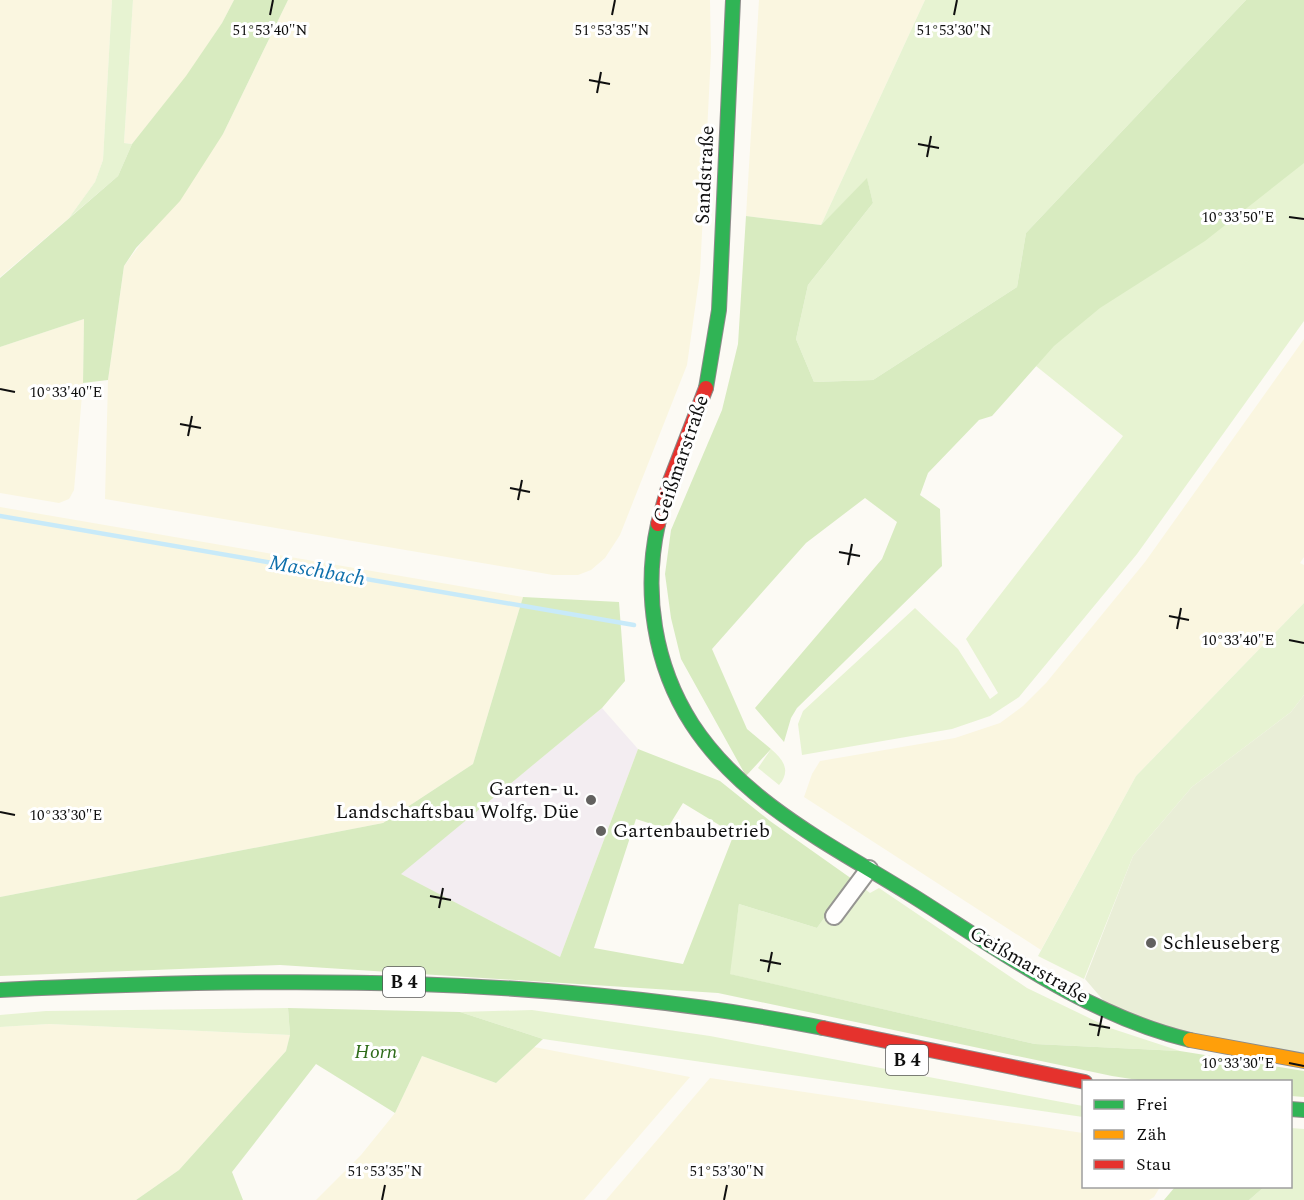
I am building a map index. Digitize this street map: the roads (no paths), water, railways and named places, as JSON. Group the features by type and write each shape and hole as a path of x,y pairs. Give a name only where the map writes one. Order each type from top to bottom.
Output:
{"main road":[{"name":"Sandstraße","path":"714,352 719,310 733,0"},
{"name":"Geißmarstraße","path":"714,352 703,394 669,482 657,525 652,615 660,653 682,707 716,756 772,806 869,869 1028,968 1116,1015 1178,1037 1304,1061"},
{"name":"B 4","path":"0,990 181,981 403,982 571,992 716,1009 802,1024 1082,1081"},
{"name":"B 4","path":"32,1003 219,995 371,996 570,1006 713,1024 805,1039"},
{"path":"1038,1087 1082,1096"}],"street":[{"path":"834,916 869,869"}],"waterway":[{"name":"Maschbach","path":"0,516 634,625"}],"place":[{"name":"Garten- u. Landschaftsbau Wolfg. Düe","path":"591,800"},
{"name":"Gartenbaubetrieb","path":"601,831"},
{"name":"Schleuseberg","path":"1151,943"}],"park label":[{"name":"Horn","path":"376,1052"}]}
